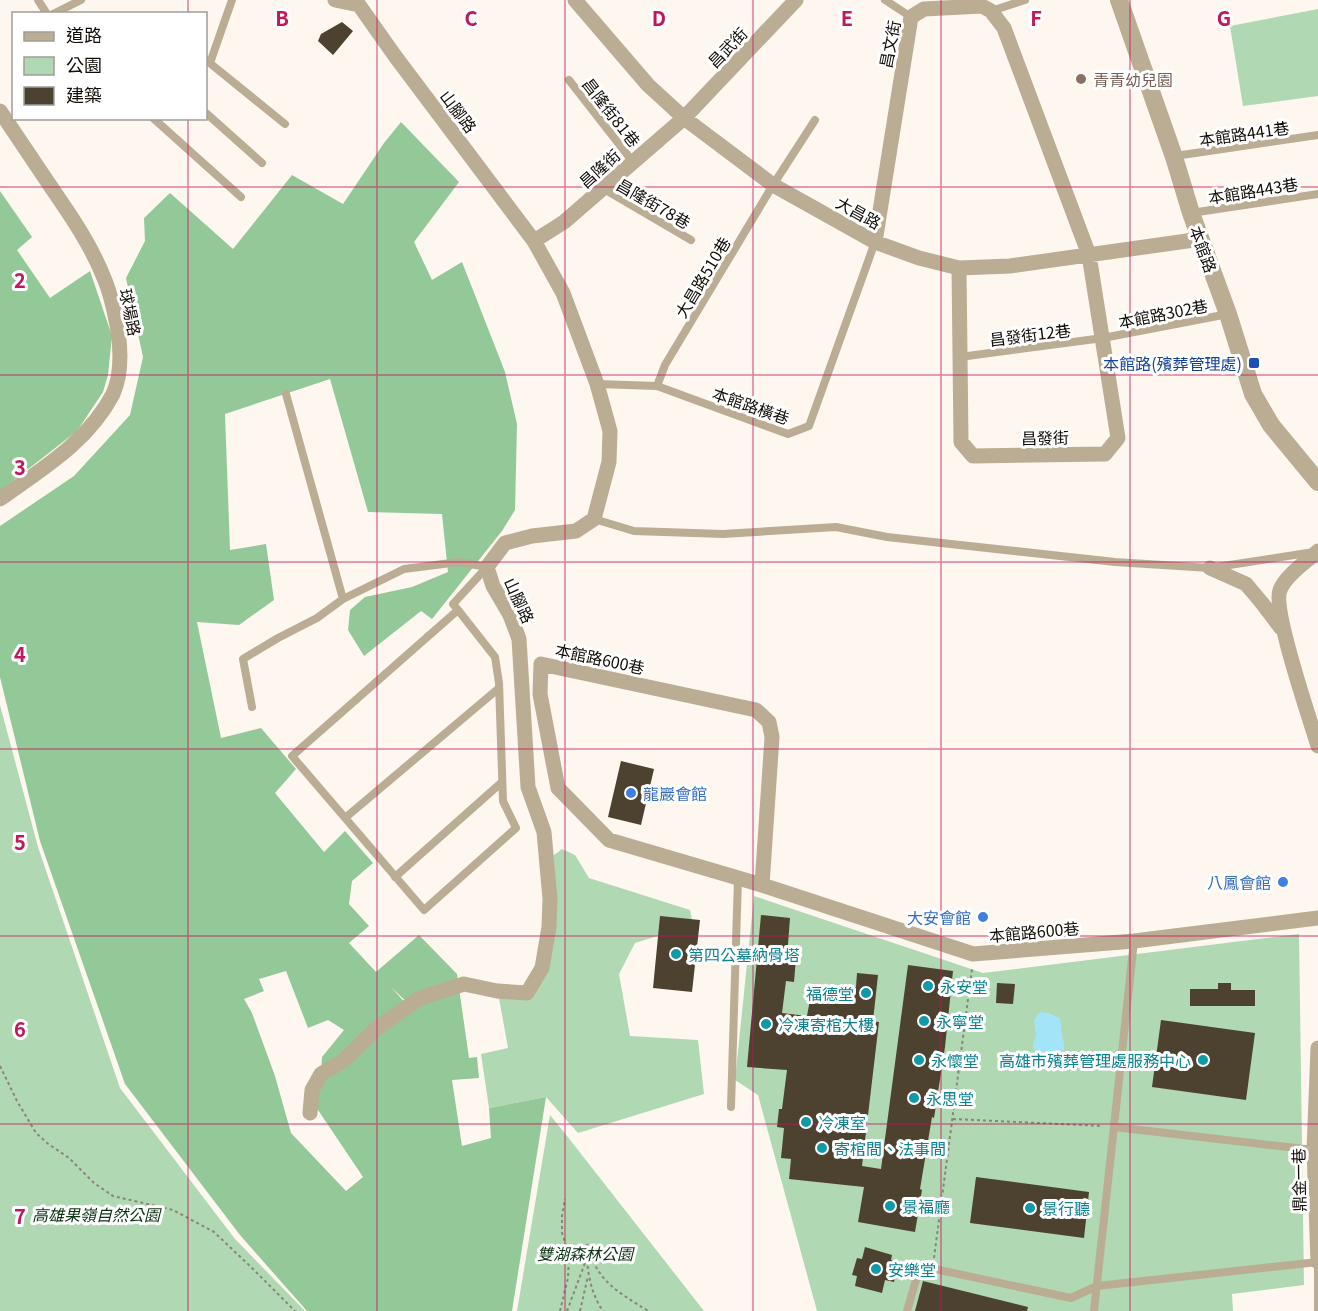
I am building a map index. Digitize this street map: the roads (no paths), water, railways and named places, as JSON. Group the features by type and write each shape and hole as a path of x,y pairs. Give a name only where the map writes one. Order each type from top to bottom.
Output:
{"street":[{"name":"山腳路","path":"310,1113 312,1090 321,1074 343,1061 377,1028 420,998 464,984 497,991 527,993 542,968 549,927 550,899 544,832 528,787 519,639 510,615 493,586 487,567 505,543 532,536 576,531 594,519 609,462 610,431 597,384 563,293 534,241 395,56 358,2 335,0"},
{"name":"大昌路","path":"575,0 648,85 684,118 773,185 874,242 919,258 959,268 1010,266 1201,239"},
{"name":"昌武街","path":"684,118 796,0"},
{"name":"本館路","path":"1119,0 1174,157 1191,213 1228,314 1253,394 1271,425 1318,482"},
{"name":"昌文街","path":"874,242 911,17 924,9 982,6 991,11"},
{"path":"991,11 1004,28 1089,255"},
{"name":"球場路","path":"0,111 83,234 105,280 120,344 120,372 113,393 103,410 71,448 0,499"},
{"name":"昌隆街","path":"534,241 564,222 684,118"},
{"name":"昌發街","path":"959,268 961,442 973,456 1106,454 1118,438 1089,255"},
{"path":"1318,551 1284,581 1278,602 1284,633 1318,746"},
{"path":"1210,568 1246,584 1284,633"},
{"name":"本館路600巷","path":"762,885 772,737 769,722 756,710 541,664 540,694 558,788 609,840 762,885 973,954 1134,941 1318,918"},
{"name":"鼎金一巷","path":"1318,1048 1314,1150 1318,1262"}],"lane":[{"path":"57,12 81,0"},
{"path":"232,0 208,62 285,124"},
{"path":"885,0 911,17"},
{"path":"991,11 1022,0"},
{"name":"昌隆街81巷","path":"569,80 633,162"},
{"path":"207,114 262,163"},
{"path":"155,120 241,197"},
{"name":"大昌路510巷","path":"657,386 665,365 814,120"},
{"name":"本館路441巷","path":"1174,157 1318,135"},
{"name":"昌隆街78巷","path":"604,189 691,240"},
{"name":"本館路443巷","path":"1191,213 1318,194"},
{"name":"本館路橫巷","path":"597,384 657,386 788,434 809,426 874,242"},
{"name":"本館路302巷","path":"1103,338 1228,314"},
{"name":"昌發街12巷","path":"960,357 1103,338"},
{"path":"286,394 344,599"},
{"path":"594,519 634,531 712,534 836,527 887,537 1115,562 1210,568 1318,551"},
{"path":"252,708 243,659 278,638 317,618 344,599 404,569 459,562 487,567"},
{"path":"458,610 292,756 423,910 516,828 502,801 499,688 495,657 458,610 453,604 487,567"},
{"path":"345,818 499,688"},
{"path":"395,877 502,782"},
{"path":"731,1107 738,878"},
{"path":"1094,1311 1134,941"},
{"path":"1114,1127 1314,1150"},
{"path":"907,1311 920,1266 1071,1298 1097,1286 1318,1262"},
{"name":"鼎金一巷","path":"1318,1262 1318,1311"}],"water":[{"path":"1040,1012 1059,1018 1064,1046 1063,1054 1048,1056 1033,1049 1036,1036 1034,1020"}],"place":[{"name":"青青幼兒園","path":"1081,79"},
{"name":"本館路(殯葬管理處)","path":"1254,363"},
{"name":"龍巖會館","path":"631,793"},
{"name":"八鳳會館","path":"1283,882"},
{"name":"大安會館","path":"983,917"},
{"name":"第四公墓納骨塔","path":"676,954"},
{"name":"永安堂","path":"928,986"},
{"name":"福德堂","path":"866,993"},
{"name":"永寧堂","path":"924,1021"},
{"name":"冷凍寄棺大樓","path":"766,1024"},
{"name":"永懷堂","path":"919,1060"},
{"name":"高雄市殯葬管理處服務中心","path":"1203,1060"},
{"name":"永思堂","path":"914,1098"},
{"name":"冷凍室","path":"806,1122"},
{"name":"寄棺間、法事間","path":"822,1148"},
{"name":"景福廳","path":"890,1206"},
{"name":"景行聽","path":"1030,1208"},
{"name":"安樂堂","path":"876,1269"}],"park label":[{"name":"高雄果嶺自然公園","path":"96,1214"},
{"name":"雙湖森林公園","path":"585,1253"}]}
